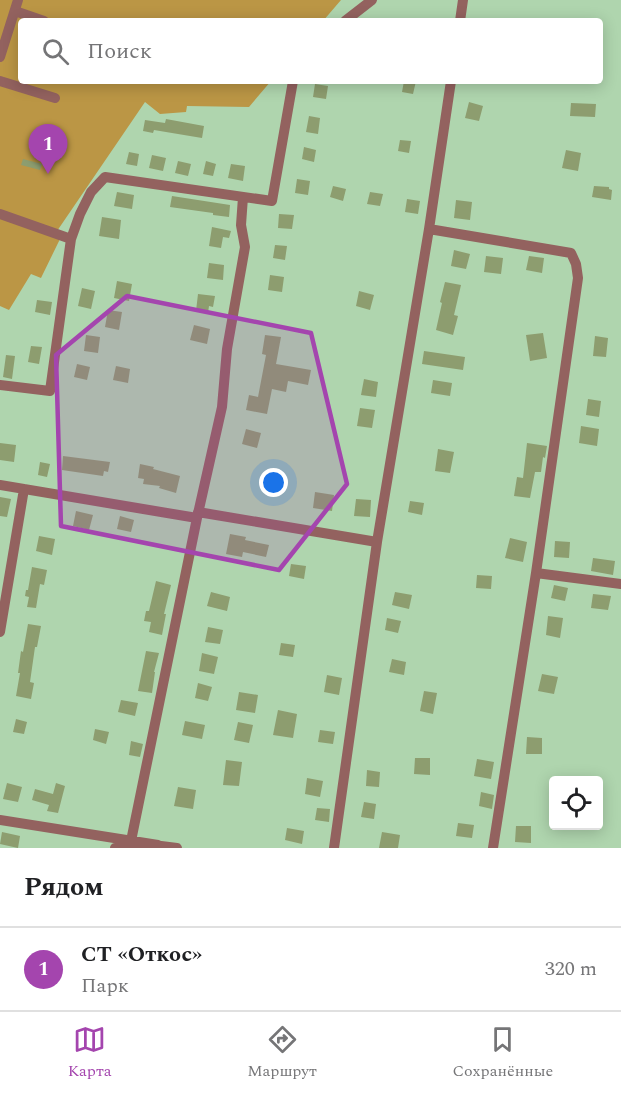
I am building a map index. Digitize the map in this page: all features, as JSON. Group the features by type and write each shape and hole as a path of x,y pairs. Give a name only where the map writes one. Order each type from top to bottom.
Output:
{"street":[{"path":"349,18 372,0"},
{"path":"460,18 463,0"},
{"path":"0,57 16,5 39,18"},
{"path":"0,81 55,98"},
{"path":"0,385 50,392 71,239 91,192 105,177 272,201 292,84"},
{"path":"334,848 376,542 429,229 451,84"},
{"path":"131,841 222,407 227,349 245,247 241,225 243,197"},
{"path":"0,214 71,239"},
{"path":"429,229 571,253 576,264 578,278 536,573 493,848"},
{"path":"0,485 376,542"},
{"path":"0,632 24,489"},
{"path":"536,573 621,584"},
{"path":"0,820 177,848"},
{"path":"115,848 158,845"}],"highlighted area":[{"path":"127,296 311,333 347,484 279,570 61,526 56,355"}],"shaded area":[{"path":"0,0 341,0 326,18 18,18 18,84 268,84 249,107 187,106 186,112 160,114 145,102 55,234 60,239 41,278 31,274 9,310 0,306"}],"building":[{"path":"315,84 328,86 326,99 313,97"},
{"path":"403,84 415,84 413,94 402,92"},
{"path":"469,102 483,106 479,121 465,118"},
{"path":"571,103 596,104 595,117 570,116"},
{"path":"309,116 320,118 318,134 306,132"},
{"path":"166,119 204,126 202,138 154,130 153,133 143,131 145,120 165,123"},
{"path":"400,140 411,141 409,153 398,151"},
{"path":"304,147 316,150 314,162 302,159"},
{"path":"566,150 581,153 578,171 562,168"},
{"path":"129,152 139,154 137,166 126,164"},
{"path":"152,155 166,158 163,171 149,168"},
{"path":"23,159 42,164 40,170 21,165"},
{"path":"178,161 191,164 188,176 175,173"},
{"path":"206,161 216,164 213,176 203,174"},
{"path":"231,164 245,166 243,181 228,178"},
{"path":"297,179 310,181 308,195 295,193"},
{"path":"333,186 346,189 343,201 330,197"},
{"path":"594,186 609,187 612,190 611,200 592,197"},
{"path":"117,192 134,195 132,209 114,206"},
{"path":"370,192 383,194 380,206 367,204"},
{"path":"172,196 230,205 229,217 170,207"},
{"path":"407,199 420,201 418,214 405,212"},
{"path":"456,200 472,202 470,220 454,218"},
{"path":"279,214 294,215 292,229 278,228"},
{"path":"102,217 121,220 119,239 99,236"},
{"path":"212,227 231,231 229,238 223,237 221,248 209,246"},
{"path":"275,245 287,246 285,260 273,258"},
{"path":"454,250 470,254 466,269 451,266"},
{"path":"486,256 503,258 501,274 484,272"},
{"path":"529,256 544,258 542,273 526,270"},
{"path":"209,263 224,265 223,280 207,278"},
{"path":"270,275 284,277 282,292 268,290"},
{"path":"117,281 132,284 129,301 114,298"},
{"path":"445,282 461,285 454,315 458,316 453,335 436,330"},
{"path":"82,288 95,291 91,309 78,306"},
{"path":"359,291 374,295 370,310 356,306"},
{"path":"198,294 215,296 213,307 209,306 208,313 196,311"},
{"path":"37,300 52,302 50,315 35,312"},
{"path":"108,310 122,312 119,330 105,327"},
{"path":"194,325 210,329 207,344 190,340"},
{"path":"543,333 547,358 530,361 526,335"},
{"path":"86,335 100,337 98,353 84,351"},
{"path":"265,335 281,337 276,364 311,370 308,385 288,381 286,392 272,389 267,414 246,410 249,395 258,397 266,355 262,354"},
{"path":"595,336 608,338 606,357 593,356"},
{"path":"31,346 42,347 39,364 28,362"},
{"path":"424,351 465,357 463,370 422,364"},
{"path":"6,355 15,356 12,379 3,377"},
{"path":"77,364 90,367 87,380 74,377"},
{"path":"116,366 130,369 128,383 113,380"},
{"path":"364,379 378,382 376,397 361,395"},
{"path":"433,380 452,383 450,396 431,393"},
{"path":"588,399 601,401 599,417 586,415"},
{"path":"360,408 375,410 372,428 357,426"},
{"path":"581,426 599,429 597,446 579,443"},
{"path":"246,429 261,433 257,448 242,444"},
{"path":"0,443 16,445 14,462 0,460"},
{"path":"527,443 547,446 541,472 535,472 530,498 514,496 517,477 523,478"},
{"path":"438,449 454,452 450,473 435,471"},
{"path":"63,456 110,462 108,472 104,471 103,476 62,470"},
{"path":"40,462 50,464 47,477 38,475"},
{"path":"140,464 180,476 176,493 159,488 160,486 143,484 144,479 138,478"},
{"path":"315,492 334,495 332,511 313,508"},
{"path":"0,497 11,499 7,517 0,516"},
{"path":"356,499 371,500 370,517 354,516"},
{"path":"410,501 424,503 422,515 408,512"},
{"path":"76,511 93,515 89,530 73,526"},
{"path":"120,516 134,520 131,532 117,529"},
{"path":"230,534 269,545 266,557 243,552 242,557 226,554"},
{"path":"39,536 55,539 52,555 36,551"},
{"path":"510,538 527,542 523,562 505,558"},
{"path":"555,541 570,542 569,558 554,557"},
{"path":"593,558 615,561 613,575 591,571"},
{"path":"291,564 306,566 304,579 289,576"},
{"path":"32,567 47,570 44,585 40,584 36,608 27,607 29,597 25,596"},
{"path":"477,575 492,576 491,589 476,588"},
{"path":"156,581 171,585 162,635 149,632 151,622 144,621 146,611 149,611"},
{"path":"554,585 568,588 565,601 551,598"},
{"path":"211,592 230,597 227,611 207,606"},
{"path":"395,592 412,595 409,609 392,605"},
{"path":"593,594 611,596 608,610 591,608"},
{"path":"548,616 563,618 560,638 546,635"},
{"path":"387,618 401,621 398,633 385,630"},
{"path":"28,624 41,626 37,647 35,647 30,682 34,683 31,699 16,696 21,651 23,652"},
{"path":"208,627 223,630 220,644 205,642"},
{"path":"281,643 295,645 293,657 279,655"},
{"path":"146,651 159,653 152,693 138,691"},
{"path":"202,653 218,657 214,674 199,671"},
{"path":"392,659 406,662 404,675 389,672"},
{"path":"542,674 558,677 554,694 538,691"},
{"path":"327,675 342,678 339,695 324,692"},
{"path":"198,683 212,687 208,701 195,698"},
{"path":"424,691 437,693 433,714 420,711"},
{"path":"239,692 258,695 255,713 236,710"},
{"path":"121,700 138,703 135,716 118,712"},
{"path":"278,710 297,714 293,738 273,735"},
{"path":"16,719 27,722 24,734 13,732"},
{"path":"185,721 205,725 202,739 182,735"},
{"path":"238,722 253,725 249,743 234,740"},
{"path":"95,729 109,732 106,744 93,740"},
{"path":"320,730 335,732 333,744 318,742"},
{"path":"527,737 542,738 542,754 526,754"},
{"path":"131,741 143,744 140,757 129,755"},
{"path":"415,758 430,758 430,775 414,774"},
{"path":"477,759 494,762 491,779 474,776"},
{"path":"226,760 242,762 239,786 223,785"},
{"path":"367,770 380,772 379,787 366,786"},
{"path":"307,778 323,781 320,797 305,794"},
{"path":"7,783 22,787 18,802 3,799"},
{"path":"56,783 65,786 58,813 47,811 49,805 32,800 35,789 53,794"},
{"path":"178,787 196,790 193,809 174,806"},
{"path":"481,792 494,795 492,809 479,806"},
{"path":"364,802 376,804 374,819 361,817"},
{"path":"317,808 330,809 329,822 315,820"},
{"path":"458,823 474,825 472,838 456,836"},
{"path":"516,826 531,826 531,843 515,842"},
{"path":"287,828 304,831 302,844 285,840"},
{"path":"2,832 20,836 18,848 0,844"},
{"path":"382,832 400,835 398,848 379,848"}],"place":[{"name":"СТ «Откос»","path":"48,174"}]}
